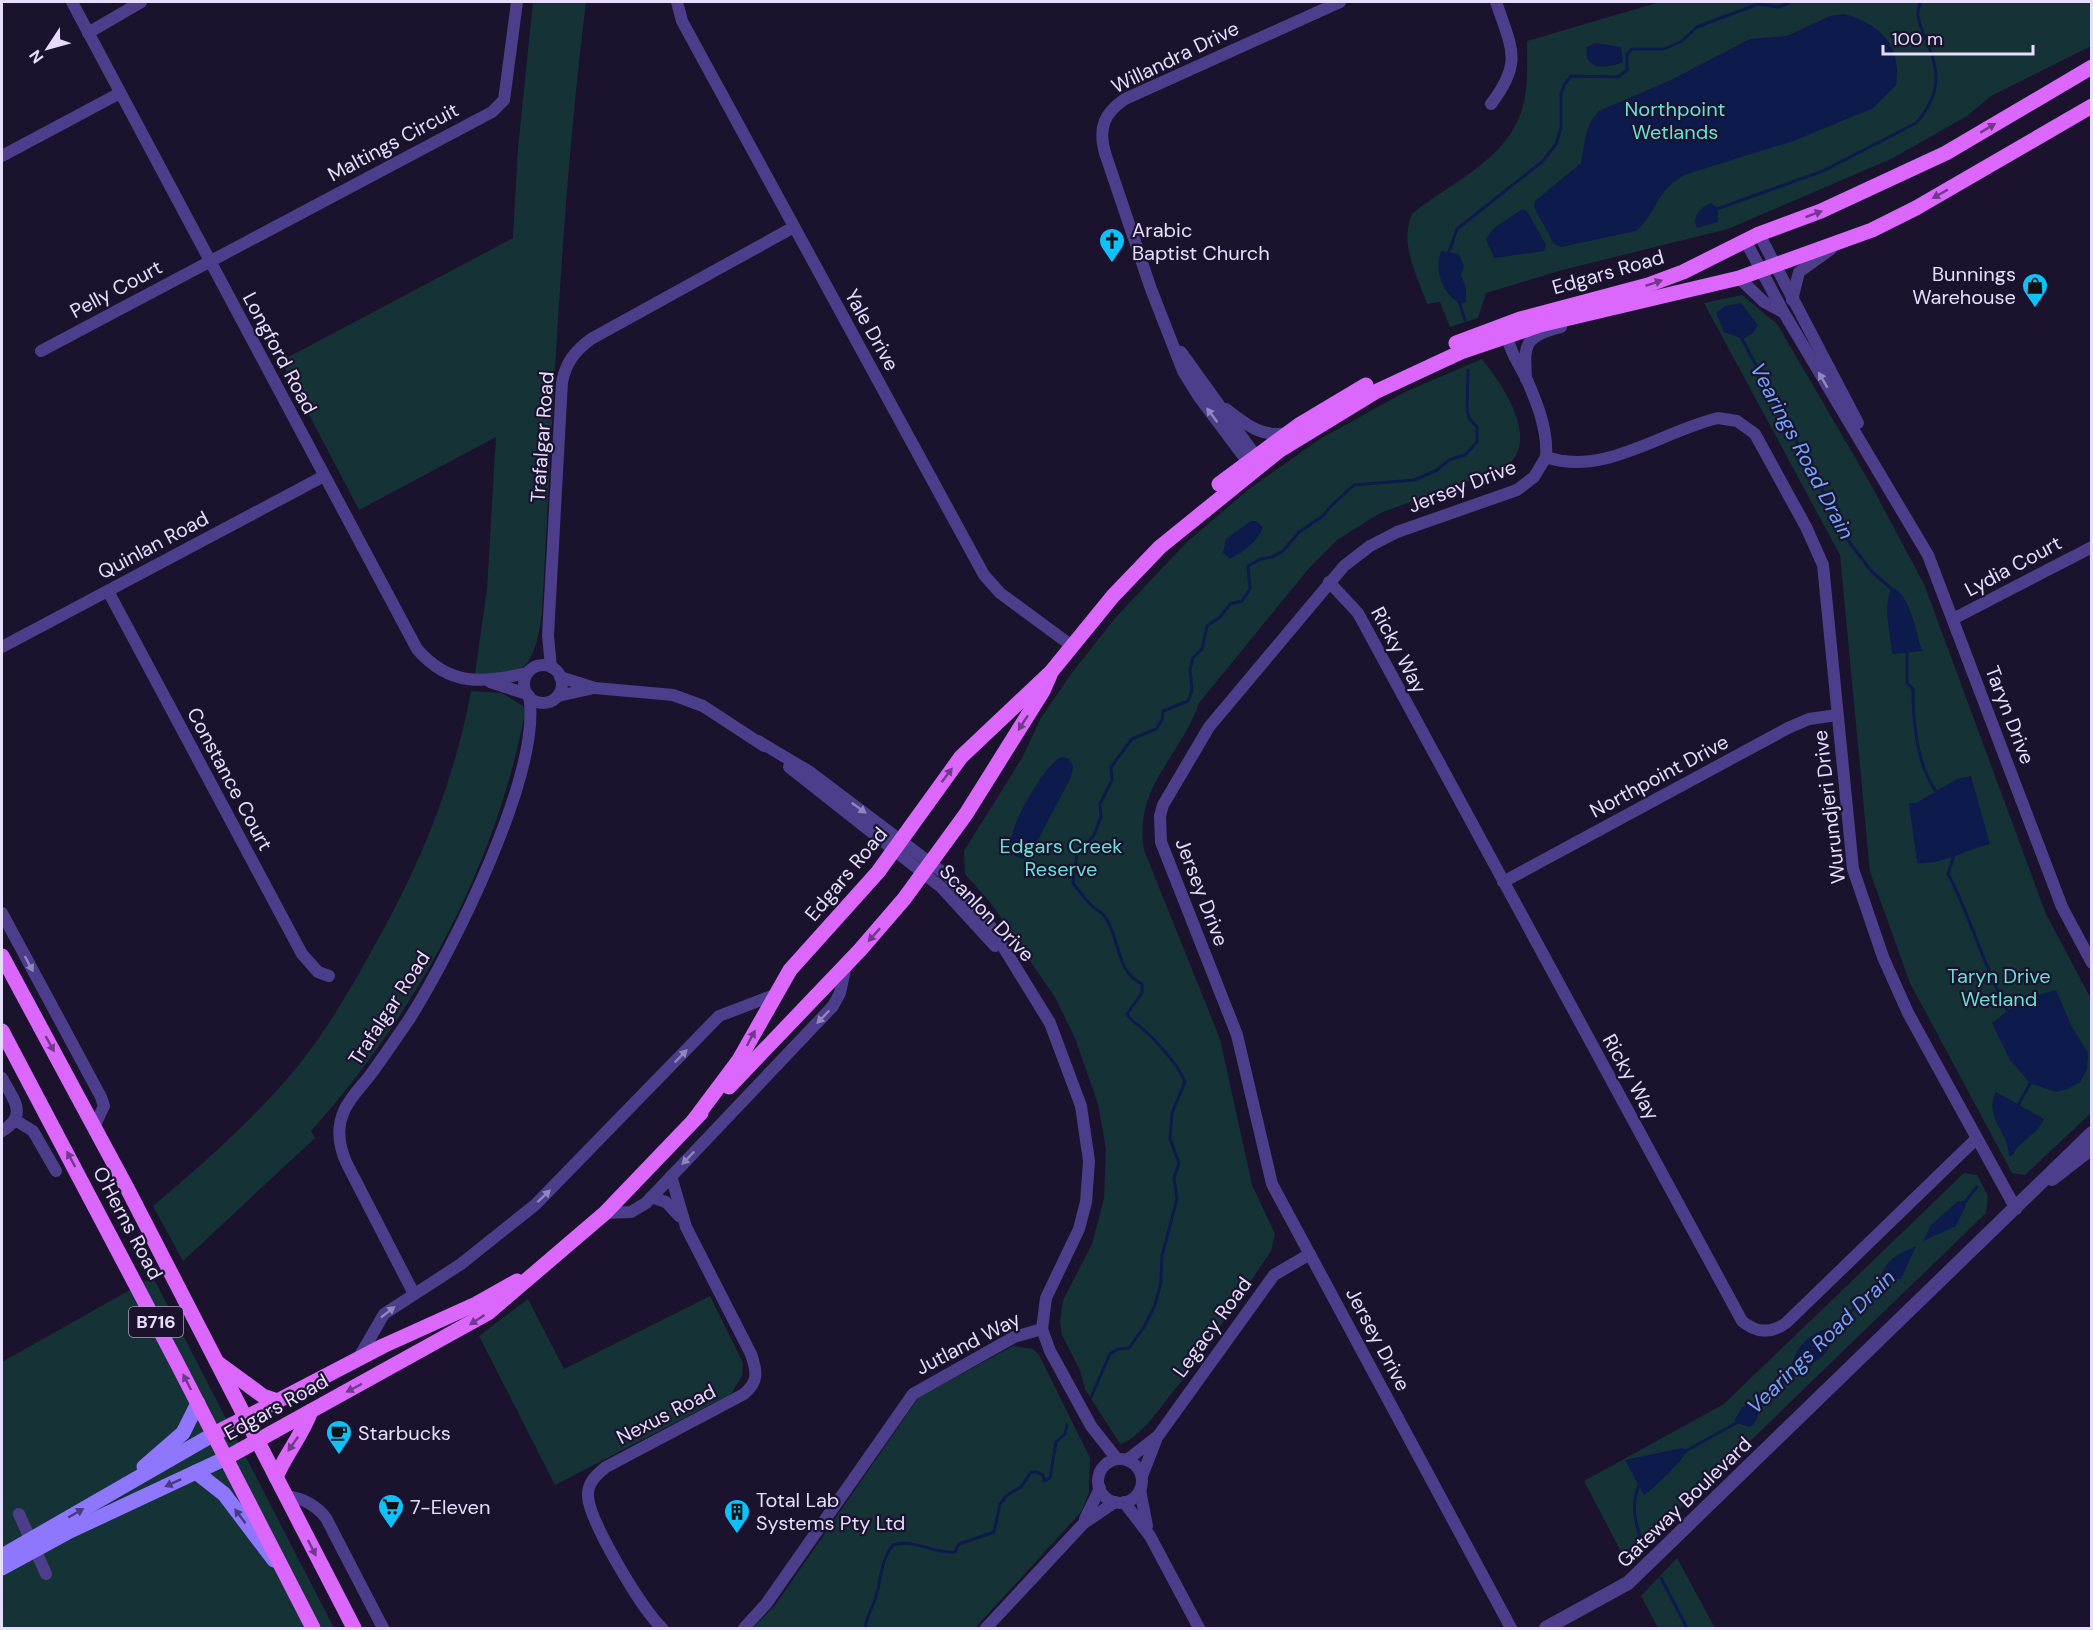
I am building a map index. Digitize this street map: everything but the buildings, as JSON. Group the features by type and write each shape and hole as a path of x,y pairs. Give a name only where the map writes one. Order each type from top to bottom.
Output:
{"main road":[{"name":"Edgars Road","path":"694,1120 735,1066 790,970 839,917 898,845 962,757 1051,672 1113,596 1160,547 1287,433 1368,385 1455,343 1507,330 1656,282 1752,237 1821,211 1946,153 2091,67"},
{"name":"Edgars Road","path":"1255,462 1375,392 1507,330 1553,322 1739,278 1842,242 1916,208 2091,106"},
{"name":"Edgars Road","path":"2,1556 196,1472 258,1442 471,1324 505,1300 605,1213 694,1120 735,1081 881,927 966,814 1043,691 1051,672"},
{"name":"O'Herns Road","path":"2,956 94,1127 354,1629"},
{"name":"O'Herns Road","path":"2,1031 198,1403 313,1629"},
{"name":"Edgars Road","path":"2,1568 33,1544 122,1487 214,1434 357,1360 476,1304 556,1257"},
{"path":"216,1361 263,1396 278,1401"},
{"path":"122,1487 183,1433 198,1403"},
{"path":"276,1477 288,1451 304,1429 311,1411"},
{"path":"196,1472 224,1494 288,1579"}],"street":[{"name":"Longford Road","path":"72,2 417,649 440,670 454,676 490,682 528,695"},
{"path":"88,33 141,2"},
{"name":"Maltings Circuit","path":"210,261 492,112 504,100 518,2"},
{"name":"Yale Drive","path":"677,2 682,21 990,584 1072,646"},
{"name":"Willandra Drive","path":"1255,462 1199,397 1183,370 1167,331 1101,141 1101,131 1106,116 1125,99 1340,2"},
{"path":"1491,105 1505,86 1512,65 1512,52 1496,2"},
{"path":"2,156 120,93"},
{"name":"Trafalgar Road","path":"551,667 548,636 562,382 573,354 591,339 794,227"},
{"name":"Taryn Drive","path":"1752,237 1768,268 1784,313 1928,555 2062,907 2091,963"},
{"path":"1792,300 1799,272 1842,242"},
{"name":"Pelly Court","path":"41,351 210,261"},
{"name":"Taryn Drive","path":"1768,268 1792,300 1838,381 1887,483"},
{"path":"1739,278 1764,302 1784,313"},
{"path":"1526,379 1525,347 1535,336 1631,310 1666,295"},
{"path":"1507,330 1545,432 1546,457"},
{"name":"Willandra Drive","path":"1167,331 1218,403 1255,462"},
{"path":"1218,403 1257,431 1274,436 1287,433"},
{"name":"Wurundjeri Drive","path":"1546,457 1573,463 1596,462 1708,421 1730,419 1741,423 1760,442 1806,527 1823,565 1853,869 1860,897 1903,1003 2016,1209"},
{"name":"Jersey Drive","path":"1511,1629 1269,1176 1237,1035 1165,856 1159,829 1163,805 1201,739 1329,582 1354,557 1382,539 1527,484 1541,468 1546,457"},
{"name":"Quinlan Road","path":"2,647 324,476"},
{"name":"Lydia Court","path":"1953,619 2091,547"},
{"name":"Ricky Way","path":"1329,582 1358,613 1737,1314 1748,1326 1765,1331 1786,1323 1976,1139"},
{"name":"Constance Court","path":"108,591 302,954 318,972 329,976"},
{"name":"Trafalgar Road","path":"530,671 548,636"},
{"path":"554,699 562,683 560,677 551,667 530,671 524,684 528,695 538,702 554,699 595,688"},
{"name":"Longford Road","path":"490,682 530,671"},
{"path":"560,677 595,688 673,695 703,706 758,741 898,845"},
{"name":"Trafalgar Road","path":"414,1294 341,1151 339,1129 341,1118 349,1102 411,1016 454,940 496,844 530,733 531,711 528,695"},
{"name":"Trafalgar Road","path":"530,733 554,699"},
{"name":"Northpoint Drive","path":"1503,882 1788,728 1809,719 1837,715"},
{"name":"Scanlon Drive","path":"898,845 974,904 1050,1023 1071,1076 1085,1126 1088,1152 1086,1202 1079,1229 1046,1298 1042,1329 1050,1351 1090,1426 1103,1467"},
{"path":"2,913 101,1097 104,1106 94,1127"},
{"path":"605,1213 638,1209 651,1197 833,1006 840,993 846,965"},
{"path":"357,1360 372,1338 380,1318 460,1264 534,1205 719,1016 774,995"},
{"path":"2,1078 16,1107 15,1120 2,1131"},
{"path":"15,1120 33,1131 56,1171"},
{"name":"Gateway Boulevard","path":"2016,1209 2051,1169 2091,1133"},
{"name":"Gateway Boulevard","path":"1546,1629 1628,1583 2016,1209 2091,1148"},
{"name":"Nexus Road","path":"662,1629 636,1598 593,1515 588,1498 591,1482 606,1467 733,1402 750,1389 756,1379 751,1354 686,1227 671,1176"},
{"name":"Nexus Road","path":"651,1197 666,1202 686,1227"},
{"name":"Legacy Road","path":"1142,1476 1158,1436 1274,1275 1310,1254"},
{"name":"Jutland Way","path":"744,1629 766,1604 913,1394 1014,1337 1042,1329"},
{"name":"Scanlon Drive","path":"1090,1426 1122,1459"},
{"name":"Legacy Road","path":"1122,1459 1158,1436"},
{"path":"1084,1523 1100,1488 1099,1477 1103,1467 1122,1459 1134,1463 1142,1476 1140,1490 1142,1510 1150,1536 1200,1629"},
{"path":"1100,1488 1108,1499 1120,1502 1150,1536"},
{"path":"986,1629 1084,1523 1120,1502 1136,1496 1140,1490"},
{"path":"286,1496 297,1498 315,1507 326,1518 383,1629"},
{"path":"19,1514 46,1574"}],"green space":[{"path":"533,2 586,2 564,231 542,614 534,650 525,666 518,672 496,676 475,674 487,589 496,437 359,510 281,361 513,238 518,148"},
{"name":"Northpoint Wetlands","path":"1660,2 2091,2 2091,46 1991,96 1967,116 1893,158 1728,229 1562,270 1486,293 1478,318 1450,327 1440,302 1427,304 1414,271 1407,237 1412,214 1481,165 1509,136 1519,118 1525,97 1527,41"},
{"name":"Taryn Drive Wetland","path":"1742,295 1777,324 1870,483 1924,584 2046,914 2091,999 2091,1113 2025,1175 2012,1173 1910,983 1870,872 1840,555 1704,303"},
{"name":"Edgars Creek Reserve","path":"1482,359 1509,400 1516,416 1520,432 1519,446 1513,459 1500,470 1380,513 1337,540 1310,567 1199,703 1191,722 1152,789 1143,827 1144,850 1220,1039 1252,1185 1275,1234 1271,1251 1186,1377 1147,1424 1129,1440 1120,1444 1085,1389 1080,1370 1062,1335 1060,1321 1063,1300 1092,1244 1104,1199 1106,1149 1098,1104 1075,1038 1056,999 990,902 965,874 964,851 1022,758 1041,718 1071,674 1116,617 1186,543 1249,489 1320,439 1405,392"},
{"path":"471,691 502,693 523,706 525,713 494,827 472,883 446,936 417,988 385,1038 311,1131 315,1138 183,1261 153,1206 210,1157 264,1104 297,1067 337,1011 388,921 419,858 455,759"},
{"path":"1964,1173 1977,1175 1988,1196 1986,1213 1626,1561 1584,1481 1724,1404"},
{"path":"153,1277 334,1628 2,1628 2,1362"},
{"path":"710,1296 743,1363 742,1376 731,1394 555,1485 479,1336 528,1299 564,1369"},
{"path":"1013,1346 1033,1349 1039,1355 1090,1458 1089,1492 1082,1511 975,1628 753,1628 776,1604 919,1397"},
{"path":"1677,1558 1715,1628 1658,1628 1641,1596"}],"water":[{"path":"1844,14 1869,24 1878,31 1892,48 1896,59 1896,85 1872,109 1796,140 1684,175 1661,196 1636,231 1561,247 1554,244 1534,207 1535,201 1581,163 1586,134 1591,121 1599,111 1669,81 1750,39 1787,36 1830,16"},
{"path":"1596,43 1621,47 1623,62 1604,67 1593,64 1587,55 1587,47"},
{"path":"1711,203 1718,208 1718,222 1697,228 1696,216"},
{"path":"1522,209 1527,211 1546,245 1544,251 1494,258 1486,239 1494,228"},
{"path":"1441,251 1459,254 1464,266 1461,275 1466,287 1466,302 1460,304 1444,288 1438,266"},
{"path":"1741,303 1758,325 1753,333 1743,339 1724,332 1716,313 1725,306"},
{"path":"1251,521 1256,521 1263,527 1260,533 1250,546 1230,559 1223,553 1226,539"},
{"path":"1892,587 1904,598 1908,606 1922,651 1892,654 1887,611"},
{"path":"1062,757 1069,759 1073,766 1071,777 1031,853 1023,859 1011,854 1011,842 1017,820 1039,781 1047,770"},
{"path":"1971,776 1990,844 1935,862 1917,863 1909,803 1916,803 1957,779"},
{"path":"2056,990 2071,1025 2088,1053 2087,1069 2080,1082 2068,1089 2056,1092 2030,1083 2010,1060 1992,1023 2023,999"},
{"path":"1996,1092 2044,1119 2013,1155 2009,1156 2005,1139 1994,1117 1993,1101"},
{"path":"1958,1201 1964,1201 1966,1205 1956,1226 1923,1241 1931,1225"},
{"path":"1916,1246 1901,1279 1894,1279 1876,1289 1882,1272 1894,1257"},
{"path":"1829,1328 1833,1334 1829,1348 1823,1356 1810,1368 1792,1376 1794,1360 1802,1345 1814,1334"},
{"path":"1748,1405 1758,1407 1757,1418 1750,1427 1736,1423 1735,1419 1742,1407"},
{"path":"1682,1448 1687,1450 1681,1460 1644,1495 1625,1460"}],"waterway":[{"path":"1448,255 1457,229 1543,161 1556,144 1561,128 1561,94 1571,76 1618,77 1627,70 1627,54 1632,49 1664,49 1682,41 1697,27 1758,4 1779,7 1791,2"},
{"name":"Vearings Road Drain","path":"1717,209 1823,171 1916,123 1930,103 1935,85 1935,68 1920,25 1918,13 1921,2"},
{"path":"1459,302 1465,320"},
{"name":"Vearings Road Drain","path":"1741,337 1835,514 1839,517 1844,535 1872,572 1893,590"},
{"path":"1091,1397 1110,1354 1118,1349 1129,1348 1144,1327 1155,1305 1161,1282 1162,1256 1177,1199 1174,1178 1179,1163 1170,1139 1172,1113 1185,1082 1167,1054 1127,1014 1142,993 1142,984 1127,971 1105,917 1088,902 1073,883 1077,853 1094,835 1101,817 1100,804 1112,780 1111,767 1132,739 1156,729 1162,720 1163,711 1188,701 1192,690 1190,669 1193,658 1202,649 1207,626 1220,617 1230,604 1242,601 1250,589 1248,566 1283,551 1299,532 1323,516 1354,485 1414,480 1437,470 1449,460 1465,455 1477,442 1477,427 1469,418 1467,410 1468,370"},
{"name":"Vearings Road Drain","path":"1907,649 1907,683 1913,689 1918,743 1925,770 1937,793"},
{"name":"Vearings Road Drain","path":"1954,855 1948,874 2008,1012"},
{"name":"Vearings Road Drain","path":"2017,1107 2031,1082"},
{"name":"Vearings Road Drain","path":"1964,1203 1977,1187"},
{"name":"Vearings Road Drain","path":"1830,1331 1877,1287"},
{"name":"Vearings Road Drain","path":"1755,1409 1793,1375"},
{"name":"Vearings Road Drain","path":"1684,1452 1738,1422"},
{"path":"865,1628 877,1593 884,1562 893,1545 908,1543 939,1551 955,1552 959,1544 994,1532 1000,1504 1006,1496 1021,1487 1031,1472 1043,1475 1044,1481 1050,1478 1056,1442 1065,1434 1067,1425"},
{"name":"Vearings Road Drain","path":"1640,1483 1634,1506 1642,1542"},
{"name":"Vearings Road Drain","path":"1661,1578 1687,1628"}],"place":[{"name":"Arabic Baptist Church","path":"1112,264"},
{"name":"Bunnings Warehouse","path":"2035,309"},
{"name":"Starbucks","path":"339,1456"},
{"name":"7-Eleven","path":"391,1530"},
{"name":"Total Lab Systems Pty Ltd","path":"737,1535"}]}
